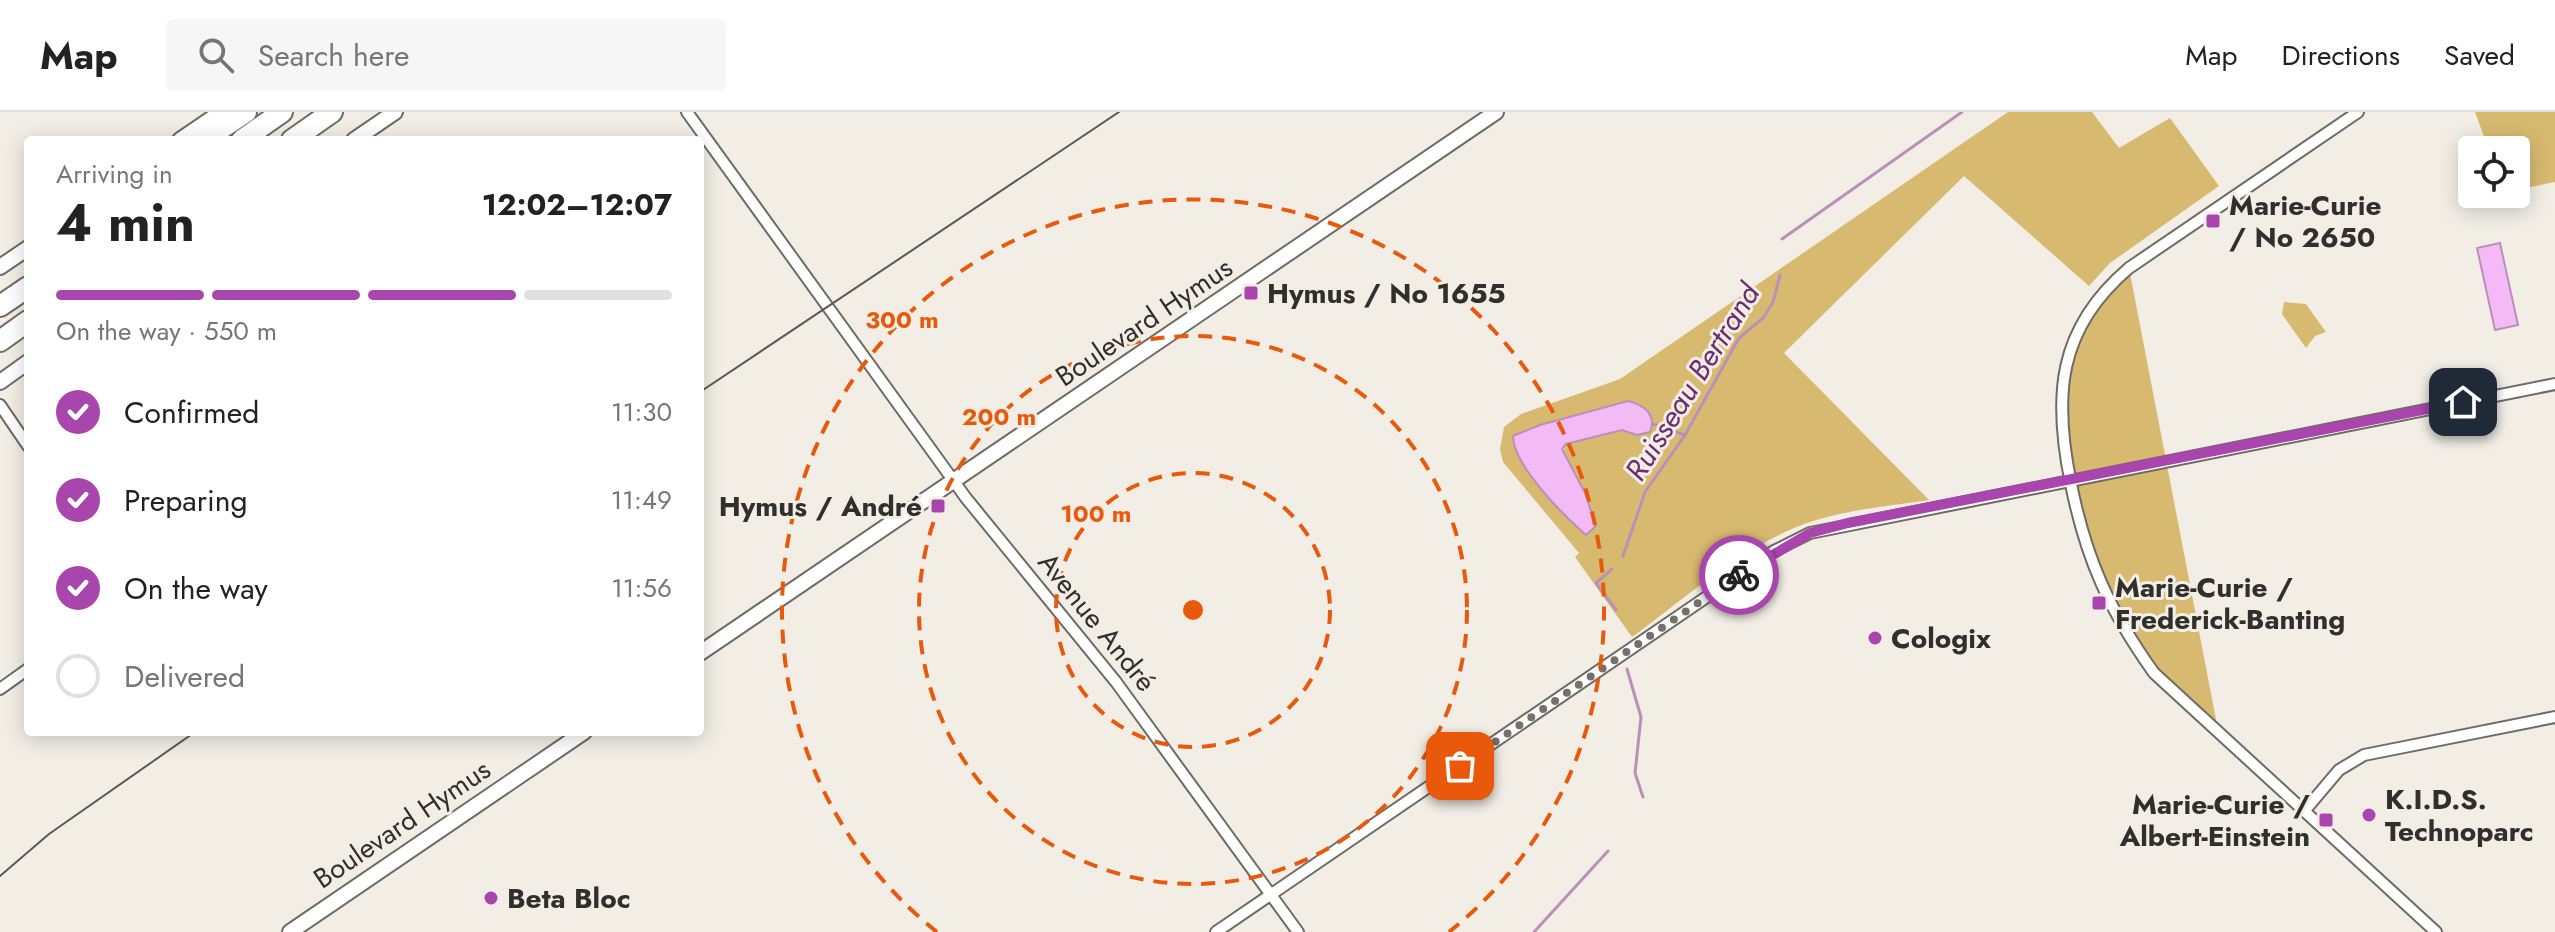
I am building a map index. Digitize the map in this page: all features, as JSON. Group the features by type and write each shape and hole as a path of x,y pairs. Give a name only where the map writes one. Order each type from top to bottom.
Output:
{"highway":[{"path":"210,136 246,112"},
{"path":"248,136 282,112"},
{"path":"298,136 332,112"},
{"path":"317,136 346,112"},
{"path":"0,306 24,290"},
{"path":"0,341 24,324"}],"street":[{"path":"186,136 221,112"},
{"path":"360,136 395,112"},
{"name":"Avenue André","path":"687,112 955,482 1116,682 1298,932"},
{"name":"Boulevard Hymus","path":"704,650 1496,112"},
{"path":"2358,112 2129,268 2097,299 2076,335 2060,395 2060,433 2094,573 2120,626 2154,673 2198,717 2306,809 2436,932"},
{"path":"0,267 24,251"},
{"path":"0,382 24,365"},
{"path":"1216,932 1774,551 1810,533 2555,384"},
{"path":"0,405 24,440"},
{"path":"0,689 24,672"},
{"path":"2306,809 2339,770 2364,755 2555,717"},
{"name":"Boulevard Hymus","path":"290,932 578,736"}],"shaded area":[{"path":"2008,112 2092,112 2119,148 2170,118 2219,186 2110,263 2089,286 1964,176 1784,353 1929,500 1838,514 1785,532 1725,567 1632,637 1575,557 1579,553 1503,462 1500,449 1504,427 1521,414 1620,379","holes":["1653,424 1637,435 1622,430 1566,444 1562,455 1585,493 1540,425"]},
{"path":"2475,112 2555,112 2555,182 2530,187 2530,136 2484,136"},
{"path":"2500,243 2518,325 2495,330 2477,248"},
{"path":"2129,268 2219,735 2154,673 2094,573 2060,433 2076,335"},
{"path":"2284,302 2306,304 2326,332 2315,336 2306,348 2282,314"},
{"path":"1628,401 1648,411 1652,420 1650,432 1637,435 1622,430 1566,444 1562,449 1585,493 1596,526 1586,535 1530,475 1515,448 1513,436 1540,425"}],"waterway":[{"name":"Ruisseau Bertrand","path":"1782,239 1962,112"},
{"name":"Ruisseau Bertrand","path":"1623,556 1645,492 1685,435 1739,338 1764,317 1773,302 1780,275"},
{"path":"1653,424 1685,435"},
{"name":"Ruisseau Bertrand","path":"1612,569 1596,583 1616,610"},
{"name":"Ruisseau Bertrand","path":"1627,669 1641,717 1635,773 1643,797"},
{"name":"Ruisseau Bertrand","path":"1534,932 1608,851"}],"tram line":[{"path":"704,389 1119,112"},
{"path":"0,876 49,834 189,736"}],"way so far":[{"path":"1460,766 1739,575"}],"place":[{"name":"Marie-Curie / No 2650","path":"2213,221"},
{"name":"Hymus / No 1655","path":"1251,293"},
{"name":"Hymus / André","path":"938,506"},
{"name":"Marie-Curie / Frederick-Banting","path":"2099,603"},
{"name":"Cologix","path":"1875,638"},
{"name":"K.I.D.S. Technoparc","path":"2369,815"},
{"name":"Marie-Curie / Albert-Einstein","path":"2326,820"},
{"name":"Beta Bloc","path":"491,898"}],"route":[{"path":"1739,575 1774,551 1810,533 1848,523 2463,402"}]}
